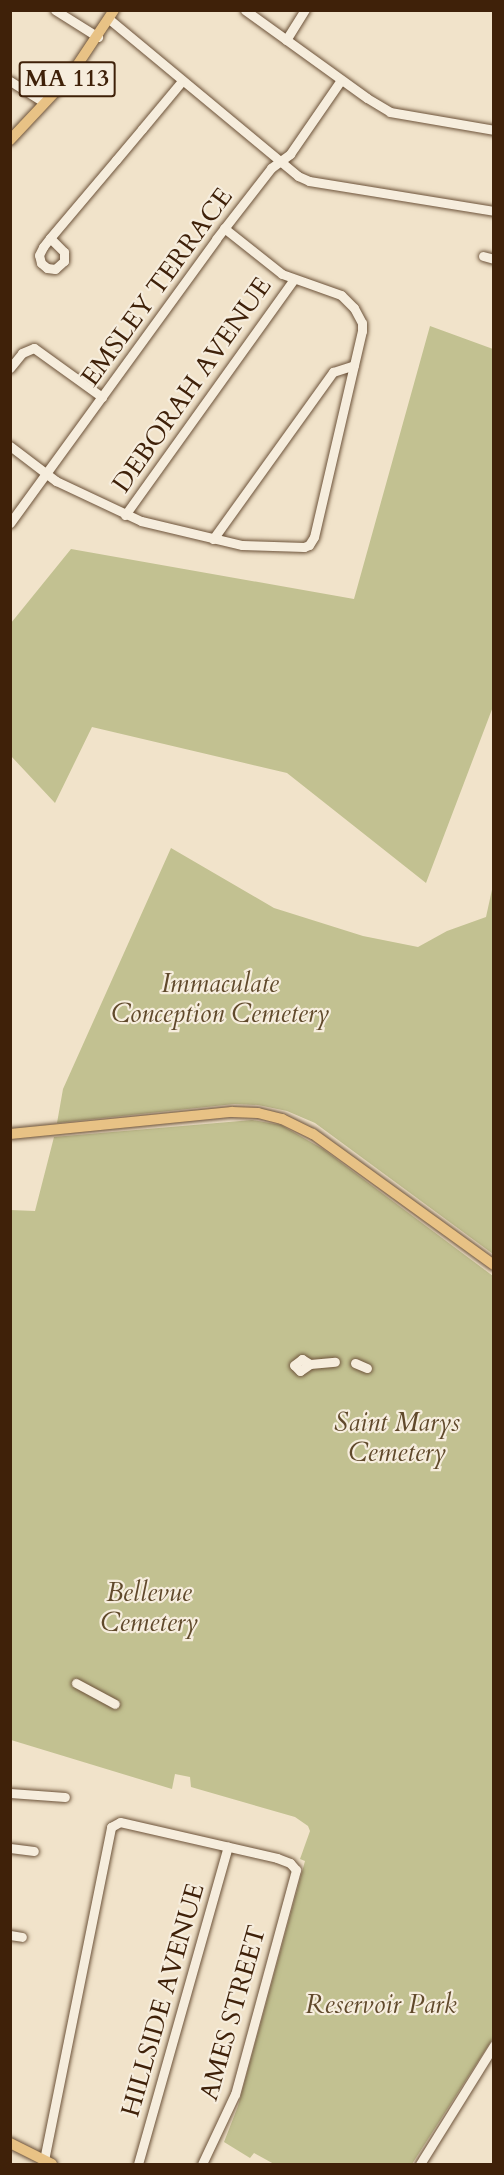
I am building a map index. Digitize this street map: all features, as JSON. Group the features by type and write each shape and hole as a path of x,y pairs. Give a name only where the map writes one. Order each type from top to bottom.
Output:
{"main road":[{"name":"MA 113","path":"10,140 70,76 111,15"},
{"path":"10,1134 232,1112 258,1113 282,1119 313,1134 494,1265"},
{"path":"10,2143 48,2162"}],"street":[{"path":"55,10 98,37"},
{"path":"245,10 341,80 390,112 494,130"},
{"path":"286,40 305,10"},
{"path":"111,15 182,81 298,176 309,181 494,211"},
{"name":"EMSLEY TERRACE","path":"10,523 224,228 271,168 290,154 341,80"},
{"path":"10,81 44,102"},
{"path":"50,238 182,81"},
{"path":"10,446 46,474 81,495 125,515 213,539 261,546 304,547 308,545 314,537 362,331 359,315 341,295 293,280 224,228"},
{"path":"483,256 494,259"},
{"name":"DEBORAH AVENUE","path":"125,515 293,280"},
{"path":"10,368 22,353 34,348 102,397"},
{"path":"213,539 333,372 354,365"},
{"path":"310,1364 335,1362"},
{"path":"355,1363 367,1368"},
{"path":"76,1683 115,1704"},
{"path":"10,1793 65,1797"},
{"path":"48,2162 111,1827 120,1822 228,1846"},
{"name":"AMES STREET","path":"202,2164 235,2094 296,1870 290,1863 277,1858 228,1846"},
{"name":"HILLSIDE AVENUE","path":"138,2164 228,1846"},
{"path":"10,1848 34,1851"},
{"path":"10,1935 22,1937"},
{"path":"420,2164 494,2045"}],"green space":[{"path":"430,326 493,349 494,704 426,883 287,773 92,727 55,803 11,756 11,623 71,549 354,599"},
{"name":"Immaculate Conception Cemetery","path":"171,848 274,908 363,936 418,947 447,931 486,917 493,885 493,1254 315,1123 287,1111 258,1105 234,1104 57,1123 63,1089"},
{"path":"252,1120 281,1125 323,1149 493,1276 493,2038 412,2164 274,2164 254,2153 250,2158 224,2142 238,2106 305,1861 300,1859 310,1831 308,1826 295,1817 191,1787 190,1777 175,1774 172,1789 11,1740 10,1210 35,1211 54,1137"}],"park label":[{"name":"Saint Marys Cemetery","path":"397,1438"},
{"name":"Bellevue Cemetery","path":"149,1608"},
{"name":"Reservoir Park","path":"381,2005"}]}
